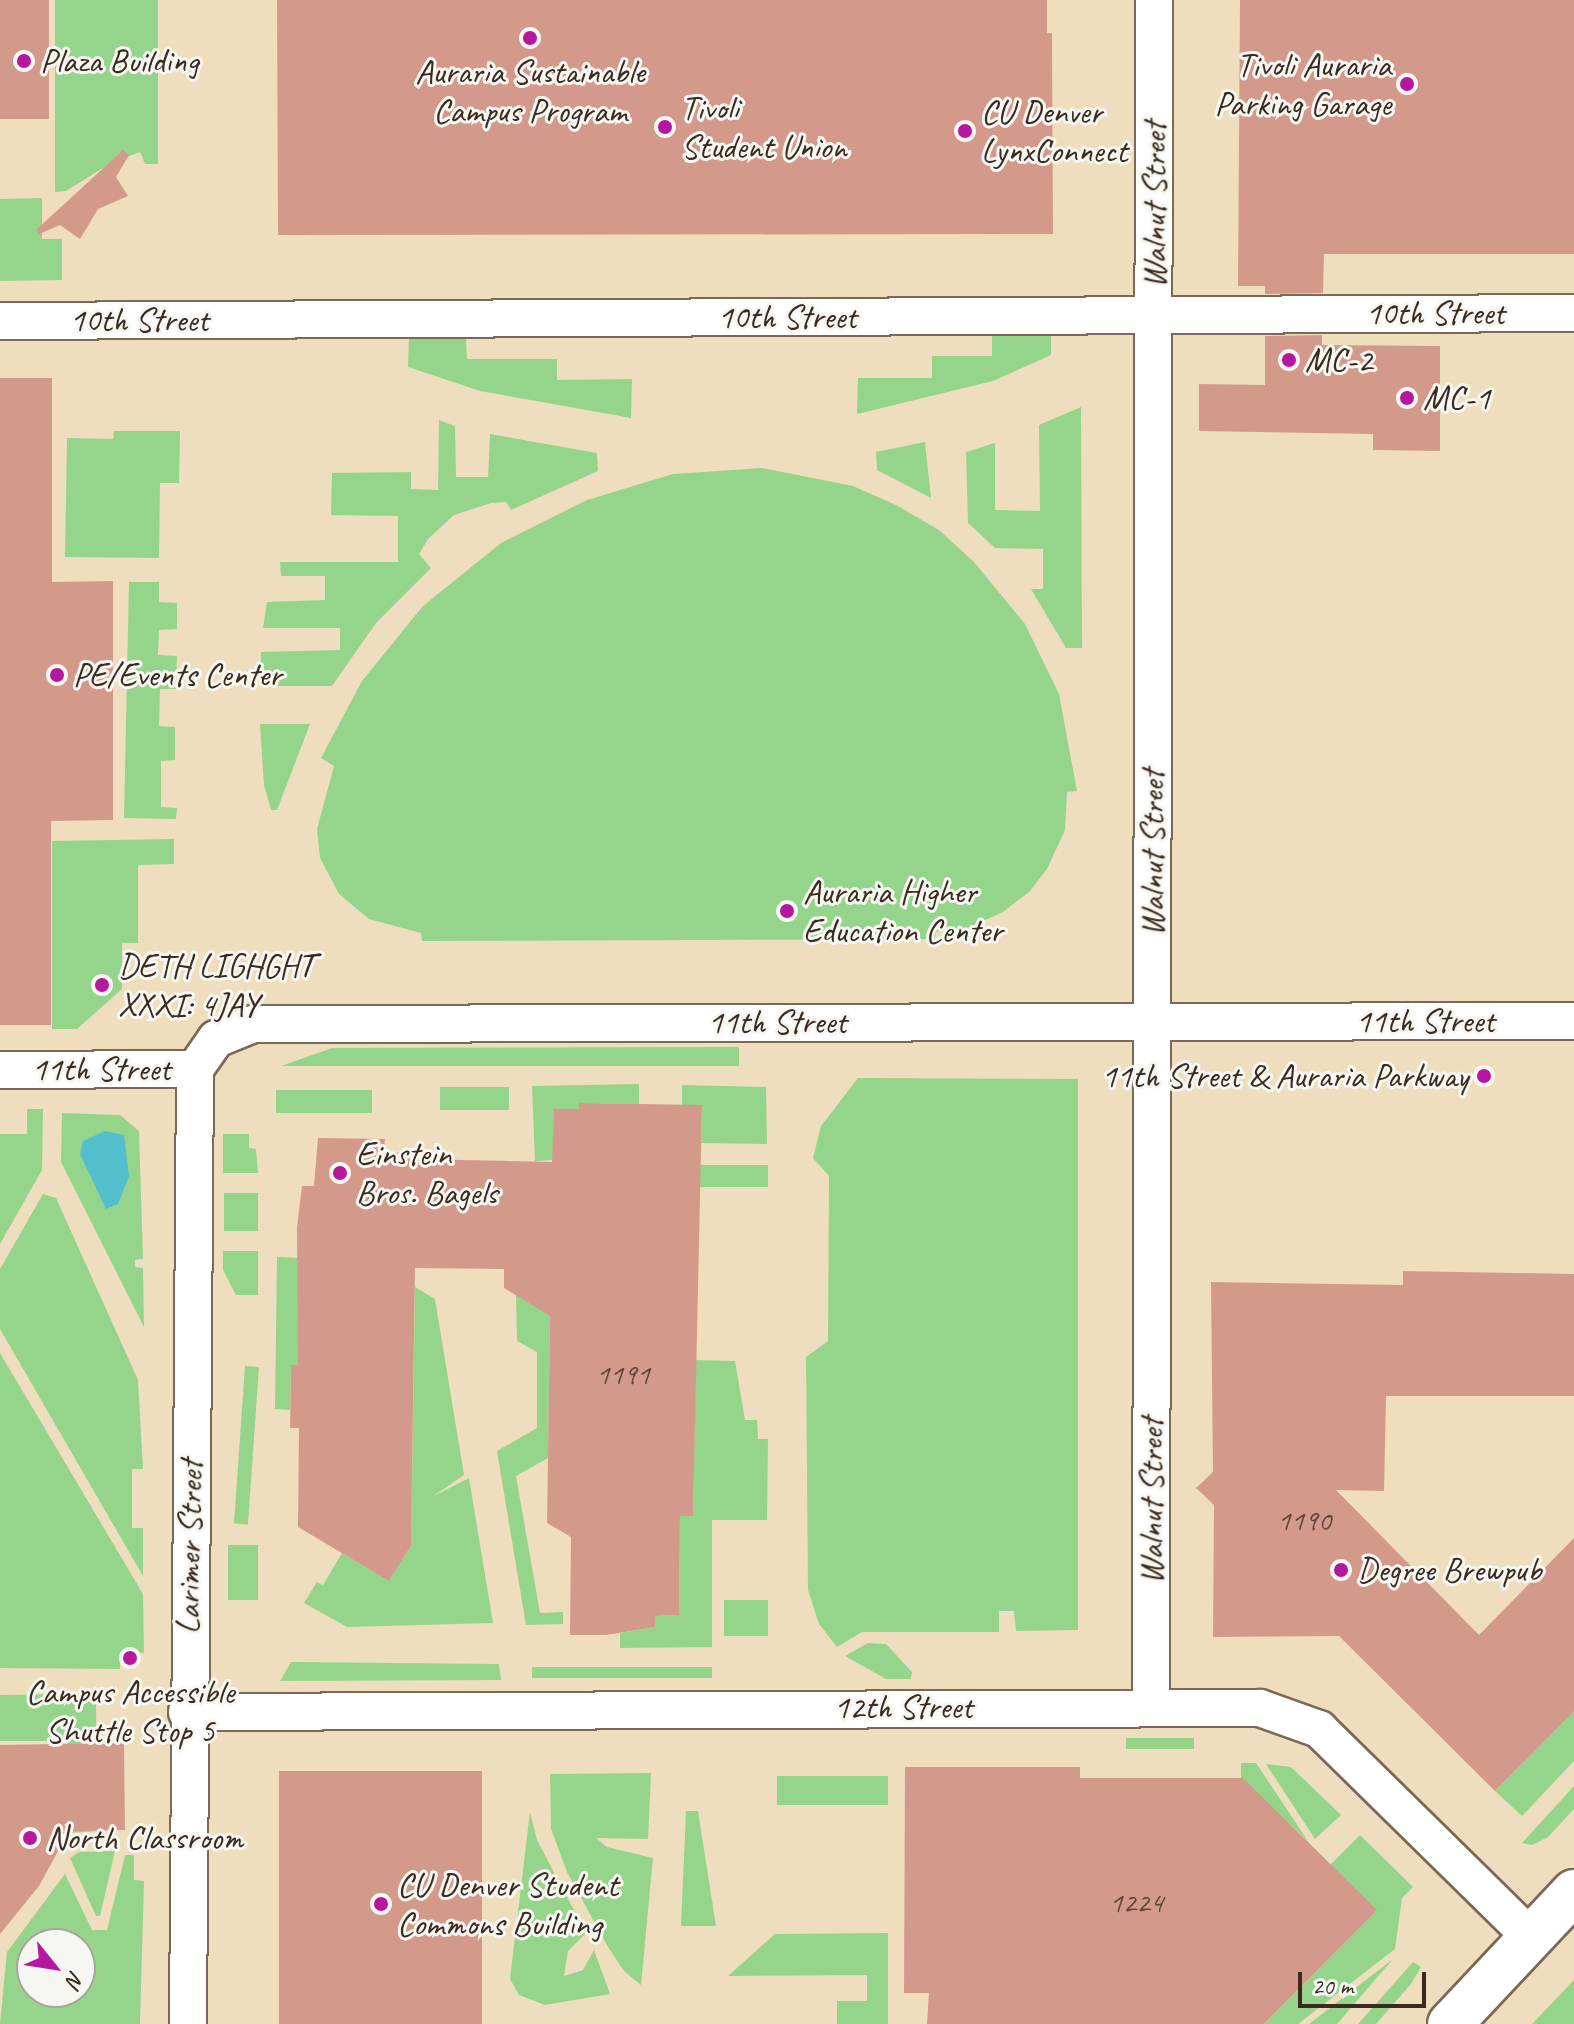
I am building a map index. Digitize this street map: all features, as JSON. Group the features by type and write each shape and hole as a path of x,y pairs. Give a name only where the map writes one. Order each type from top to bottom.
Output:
{"main road":[{"path":"1450,2024 1574,1892"}],"street":[{"name":"Walnut Street","path":"1151,1706 1154,0"},
{"name":"10th Street","path":"0,321 1574,313"},
{"name":"11th Street","path":"0,1070 195,1069 216,1039 253,1024 1574,1021"},
{"name":"Larimer Street","path":"188,2024 187,1712 195,1069"},
{"name":"12th Street","path":"187,1712 1151,1706 1260,1708 1319,1729 1530,1936"}],"green space":[{"path":"55,0 158,0 158,164 145,164 140,152 111,163 66,191 55,192"},
{"path":"42,198 42,239 62,239 62,280 0,281 0,199"},
{"path":"992,336 1051,336 1051,355 993,381 857,414 858,378 932,378 932,356 992,356"},
{"path":"466,337 467,359 557,359 557,380 632,379 631,418 480,391 408,367 409,338"},
{"path":"1081,407 1082,648 1066,648 1031,589 1043,589 1043,549 995,548 968,523 966,452 995,443 995,510 1040,511 1039,425"},
{"path":"439,420 455,426 456,477 488,477 490,434 597,453 598,471 511,510 506,502 491,503 454,515 428,539 419,554 431,568 376,623 332,686 260,686 261,652 340,650 340,628 263,628 267,602 325,600 325,576 281,576 280,562 398,562 398,516 331,515 332,473 411,472 411,489 438,490"},
{"path":"114,431 180,431 179,483 160,483 159,558 65,557 67,438 113,439"},
{"path":"925,442 931,498 877,470 876,452"},
{"path":"762,468 853,486 896,505 939,530 974,562 1025,624 1059,694 1077,791 1067,792 1065,830 1047,869 1030,891 1003,912 968,928 936,932 935,939 422,941 421,933 369,919 339,894 320,858 317,829 334,766 321,758 362,681 423,606 501,543 587,500 673,474"},
{"path":"129,582 159,582 159,602 177,603 177,629 159,630 158,655 177,656 176,689 160,689 159,726 175,727 175,760 161,761 161,807 177,808 176,819 124,818"},
{"path":"260,724 310,724 277,810 271,810 264,785"},
{"path":"174,839 174,864 138,865 138,943 122,943 122,989 77,1029 52,1029 52,841"},
{"path":"739,1047 739,1066 281,1066 332,1048"},
{"path":"858,1078 1078,1079 1078,1630 1016,1631 1014,1611 999,1611 999,1632 862,1632 837,1647 819,1624 808,1590 806,1357 828,1341 829,1176 813,1158 821,1126"},
{"path":"639,1084 639,1104 580,1103 579,1109 554,1109 553,1160 535,1161 532,1086"},
{"path":"682,1085 766,1087 767,1144 701,1143 702,1106 682,1105"},
{"path":"440,1087 509,1087 509,1110 440,1110"},
{"path":"276,1090 372,1090 372,1113 276,1113"},
{"path":"27,1109 43,1109 42,1170 0,1244 0,1134 27,1134"},
{"path":"62,1113 120,1115 139,1131 143,1259 135,1260 135,1267 143,1268 144,1327 61,1162"},
{"path":"223,1134 249,1134 249,1148 256,1149 258,1173 223,1173"},
{"path":"700,1165 768,1165 768,1187 700,1187"},
{"path":"224,1193 258,1193 258,1231 224,1231"},
{"path":"43,1194 56,1198 138,1380 143,1469 132,1469 132,1528 143,1528 143,1576 0,1329 0,1269"},
{"path":"223,1251 258,1251 258,1295 236,1295 223,1270"},
{"path":"277,1257 300,1258 299,1365 291,1365 290,1410 275,1409"},
{"path":"415,1287 435,1299 464,1475 432,1497 469,1478 493,1623 347,1627 304,1603 317,1582 323,1585 342,1553 389,1581 411,1546"},
{"path":"516,1295 550,1315 548,1458 516,1476 540,1613 563,1612 563,1624 526,1625 497,1451 537,1428 537,1352 517,1341"},
{"path":"0,1353 143,1594 144,1653 120,1652 120,1669 0,1668"},
{"path":"696,1360 735,1361 745,1420 757,1420 758,1439 768,1439 767,1520 712,1520 712,1647 620,1648 620,1633 655,1627 655,1616 679,1615 680,1516 693,1515"},
{"path":"245,1366 259,1367 248,1525 234,1524"},
{"path":"228,1545 258,1545 258,1600 228,1600"},
{"path":"724,1600 768,1600 768,1636 724,1636"},
{"path":"868,1643 886,1644 912,1672 911,1679 886,1679 845,1656"},
{"path":"291,1662 499,1664 501,1680 280,1681"},
{"path":"532,1667 712,1667 712,1678 532,1678"},
{"path":"96,1694 97,1831 68,1833 67,1741 0,1741 0,1695"},
{"path":"1574,1710 1574,1761 1522,1816 1495,1791"},
{"path":"1126,1738 1194,1738 1194,1749 1126,1749"},
{"path":"1241,1763 1256,1763 1308,1841 1241,1778"},
{"path":"1266,1764 1291,1767 1341,1815 1315,1839"},
{"path":"651,1773 648,1839 596,1838 607,1847 653,1858 641,1985 624,1971 608,1947 567,1872 551,1829 550,1774"},
{"path":"777,1776 888,1776 888,1805 777,1805"},
{"path":"1574,1786 1574,1809 1548,1837 1532,1845 1522,1843"},
{"path":"686,1811 698,1811 716,1926 681,1926"},
{"path":"530,1812 537,1840 586,1933 568,1951 564,1976 583,1970 594,1950 610,1994 545,2005 519,1995 510,1979"},
{"path":"1360,1835 1413,1887 1402,1898 1395,1949 1298,2024 1264,2024 1376,1911 1330,1865"},
{"path":"115,1851 100,1916 96,1916 70,1858 79,1852"},
{"path":"125,1855 134,1855 134,1880 144,1881 140,2024 0,2024 7,1952 16,1940 16,2008 96,2008 96,1930 107,1930"},
{"path":"65,1874 91,1928 25,1928"},
{"path":"888,1933 888,2024 837,2024 837,2001 867,2001 867,1975 728,1976 775,1934"},
{"path":"1393,1959 1337,2024 1309,2024"},
{"path":"1413,1962 1421,1967 1411,1984 1376,2024 1358,2024"},
{"path":"1574,1980 1574,2024 1532,2024"}],"water":[{"path":"105,1131 124,1135 129,1176 118,1204 106,1209 80,1154 83,1141"}],"building":[{"name":"Plaza Building","path":"0,0 49,0 49,119 0,119"},
{"name":"Tivoli Student Union","path":"277,0 1047,0 1047,33 1052,33 1053,234 278,235"},
{"name":"Tivoli Auraria Parking Garage","path":"1240,0 1574,0 1574,254 1324,254 1323,293 1265,294 1265,286 1238,286"},
{"path":"123,150 129,155 116,177 128,196 98,209 80,239 60,225 39,234 36,230"},
{"path":"1322,335 1322,345 1440,346 1440,451 1373,450 1373,434 1199,431 1199,384 1265,385 1265,336"},
{"name":"PE/Events Center","path":"0,378 52,378 52,582 113,581 113,820 51,821 51,1025 0,1025"},
{"path":"579,1103 702,1105 693,1516 680,1516 679,1615 655,1616 655,1627 606,1635 570,1635 571,1537 547,1523 550,1316 504,1288 504,1269 415,1268 411,1546 389,1581 298,1527 299,1428 290,1428 291,1365 298,1365 297,1227 302,1186 314,1186 318,1138 385,1139 384,1153 415,1152 416,1159 552,1162 554,1109 579,1109"},
{"path":"1403,1271 1574,1274 1574,1396 1386,1396 1384,1491 1336,1490 1479,1635 1574,1538 1574,1711 1495,1791 1339,1636 1213,1637 1214,1505 1196,1488 1213,1472 1211,1282 1403,1285"},
{"path":"124,1743 125,1830 69,1831 39,1886 0,1934 0,1745"},
{"path":"905,1767 1080,1767 1080,1778 1243,1778 1377,1910 1264,2024 927,2024 929,1993 904,1993"},
{"name":"CU Denver Student Commons Building","path":"279,1771 482,1771 482,2024 279,2024"}],"place":[{"name":"Auraria Sustainable Campus Program","path":"530,38"},
{"name":"Plaza Building","path":"24,61"},
{"name":"Tivoli Auraria Parking Garage","path":"1407,84"},
{"name":"Tivoli Student Union","path":"665,127"},
{"name":"CU Denver LynxConnect","path":"965,131"},
{"name":"MC-2","path":"1289,360"},
{"name":"MC-1","path":"1407,398"},
{"name":"PE/Events Center","path":"57,675"},
{"name":"Auraria Higher Education Center","path":"787,911"},
{"name":"DETH LIGHGHT XXXI: 4JAY","path":"102,985"},
{"name":"11th Street & Auraria Parkway","path":"1484,1076"},
{"name":"Einstein Bros. Bagels","path":"340,1173"},
{"name":"Degree Brewpub","path":"1341,1570"},
{"name":"Campus Accessible Shuttle Stop 5","path":"130,1658"},
{"name":"North Classroom","path":"30,1838"},
{"name":"CU Denver Student Commons Building","path":"381,1904"}]}
